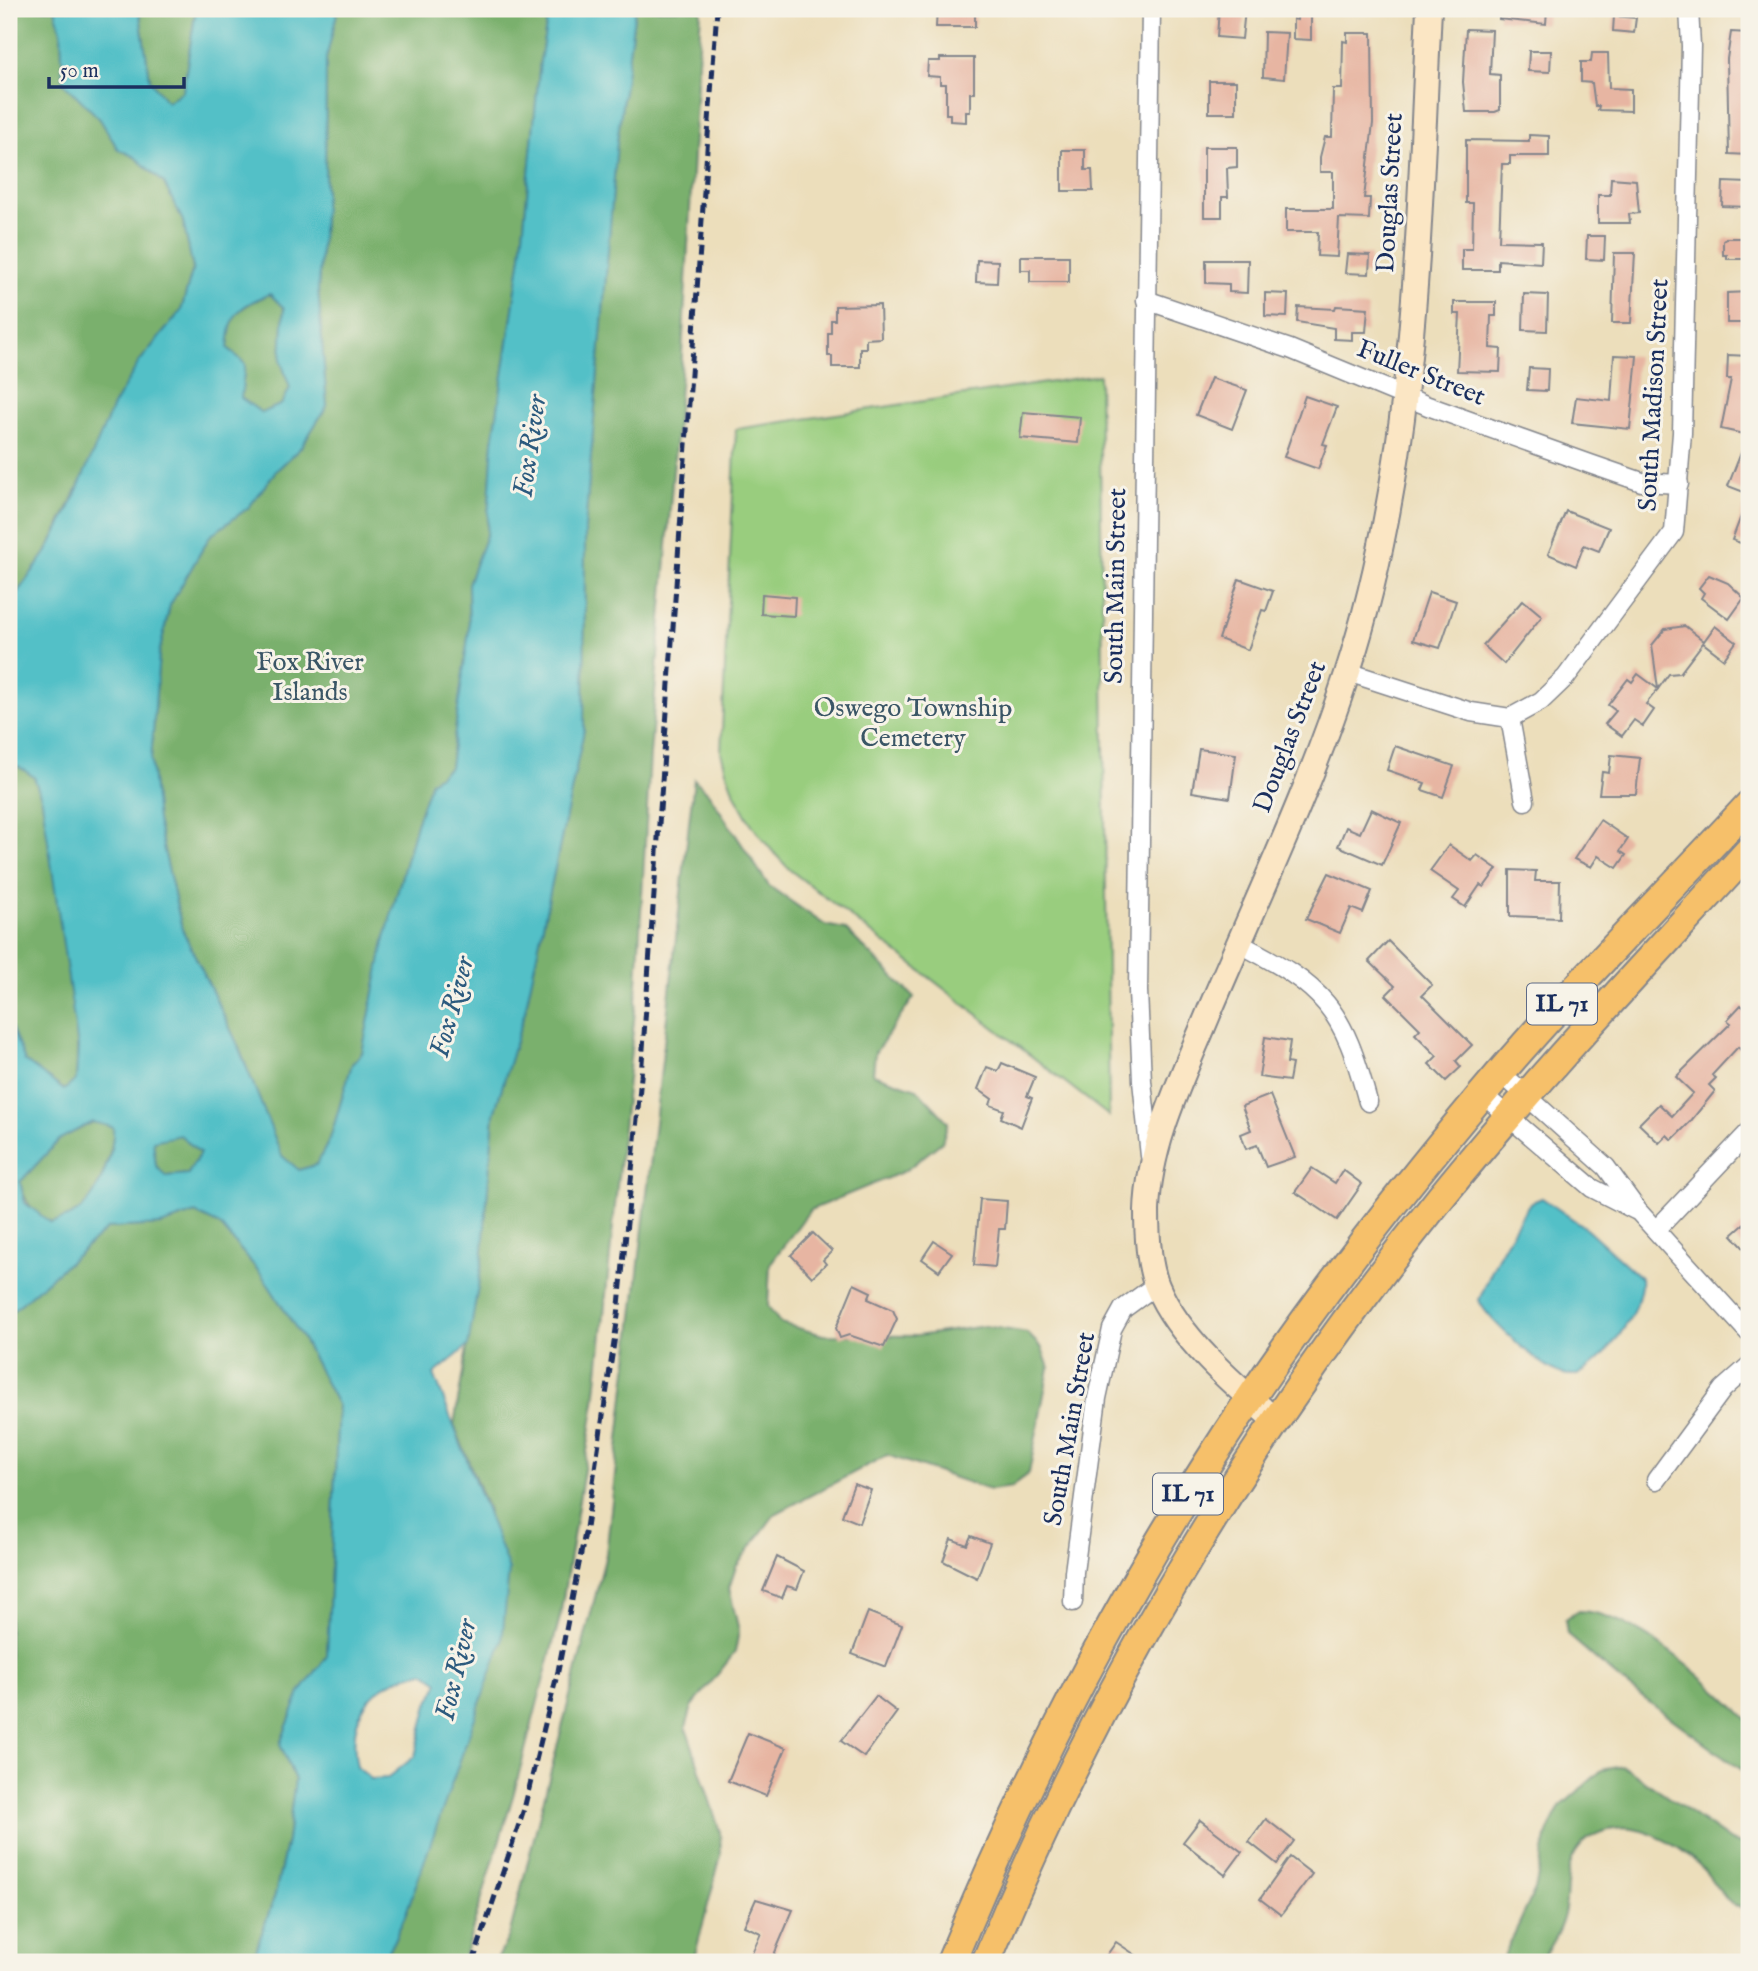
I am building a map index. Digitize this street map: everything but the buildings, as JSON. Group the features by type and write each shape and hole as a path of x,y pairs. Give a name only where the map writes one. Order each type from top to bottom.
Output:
{"main road":[{"name":"IL 71","path":"951,1962 1035,1773 1117,1616 1208,1462 1251,1399 1338,1277 1482,1094 1749,804"},
{"name":"IL 71","path":"986,1962 1057,1804 1129,1661 1202,1537 1276,1421 1365,1297 1507,1116 1749,851"}],"street":[{"name":"South Main Street","path":"1150,9 1138,991 1142,1080 1151,1163"},
{"name":"Douglas Street","path":"1276,1421 1207,1355 1178,1320 1156,1285 1147,1213 1151,1163 1238,943 1318,758 1348,672 1393,498 1415,317 1429,9"},
{"name":"South Madison Street","path":"1510,718 1541,701 1566,677 1674,532 1679,484 1691,46 1689,9"},
{"name":"Fuller Street","path":"1146,300 1290,349 1407,396 1629,477 1679,484"},
{"path":"1348,672 1471,712 1510,718 1525,801"},
{"path":"1238,943 1293,972 1331,1006 1354,1048 1368,1102"},
{"path":"1501,1073 1605,1167 1638,1212 1657,1229 1749,1333"},
{"path":"1482,1094 1592,1188 1638,1212"},
{"path":"1657,1229 1749,1132"},
{"name":"South Main Street","path":"1073,1602 1073,1572 1097,1398 1112,1329 1123,1309 1156,1285"},
{"path":"1656,1480 1723,1389 1749,1366"}],"green space":[{"path":"9,9 55,9 61,30 63,82 100,119 118,149 135,157 164,183 183,221 193,268 181,311 139,362 46,553 14,597 9,598"},
{"path":"139,9 196,9 183,91 167,102 150,80"},
{"name":"Fox River Islands","path":"338,9 549,9 540,61 521,256 493,442 487,533 468,584 469,630 450,767 431,781 416,824 384,942 362,1053 352,1064 330,1139 316,1165 298,1170 282,1156 236,1041 182,929 157,820 151,760 159,654 170,605 210,536 249,507 275,472 301,447 327,406 318,289 325,192 326,59"},
{"path":"635,9 701,9 681,373 650,755 636,1001 595,1402 560,1617 513,1796 464,1957 462,1962 384,1962 405,1916 445,1798 488,1510 454,1424 482,1262 494,1114 525,1011 584,730 585,528 617,142"},
{"path":"270,294 284,308 281,361 290,388 282,404 262,413 241,398 245,364 228,348 231,326 238,313"},
{"name":"Oswego Township Cemetery","path":"1099,375 1109,1116 790,870 746,816 732,787 721,752 736,429"},
{"path":"18,766 34,777 42,800 67,940 76,1012 77,1047 76,1080 65,1090 25,1062 9,1022 9,773"},
{"path":"694,779 709,794 769,886 825,925 845,929 914,997 875,1053 873,1074 917,1089 948,1122 942,1142 905,1171 810,1210 770,1264 768,1306 780,1323 823,1335 917,1336 985,1326 1027,1333 1042,1348 1049,1368 1029,1473 1012,1487 990,1490 887,1455 775,1514 736,1567 729,1588 739,1631 735,1652 692,1707 686,1727 720,1832 721,1855 693,1962 496,1962 509,1936 606,1554"},
{"path":"93,1122 114,1126 103,1173 85,1205 77,1212 52,1223 30,1206 20,1182 60,1139"},
{"path":"180,1134 200,1153 188,1174 166,1176 156,1166 153,1140"},
{"path":"195,1213 220,1225 262,1275 303,1339 338,1406 327,1656 300,1693 280,1744 295,1780 287,1841 275,1895 252,1962 9,1962 9,1314 108,1228 161,1225"},
{"path":"1578,1611 1600,1614 1647,1636 1693,1669 1733,1705 1749,1721 1749,1775 1627,1686 1567,1634 1565,1620"},
{"path":"1623,1766 1731,1841 1749,1846 1749,1912 1729,1901 1699,1865 1678,1848 1640,1831 1609,1830 1588,1839 1572,1859 1561,1923 1540,1962 1501,1962 1535,1890 1547,1833 1560,1807 1602,1770"}],"water":[{"name":"Fox River","path":"55,9 139,9 150,80 167,102 183,91 196,9 338,9 326,59 325,192 318,289 327,406 301,447 275,472 249,507 210,536 170,605 159,654 151,760 157,820 182,929 236,1041 282,1156 299,1170 316,1165 330,1139 352,1064 362,1053 384,942 416,824 431,781 450,767 469,630 468,584 487,533 493,442 521,256 540,61 549,9 635,9 617,142 585,528 584,730 525,1011 494,1114 482,1262 468,1346 434,1374 509,1570 502,1641 405,1916 384,1962 252,1962 275,1895 287,1841 295,1780 280,1744 300,1693 327,1656 338,1406 303,1339 262,1275 220,1225 195,1213 161,1225 108,1228 9,1314 9,1022 25,1061 64,1090 76,1080 78,1047 42,800 34,777 18,766 9,773 9,598 14,597 46,553 69,509 113,406 139,362 181,311 193,268 183,221 164,183 135,157 118,149 100,119 63,82 61,30","holes":["270,294 284,308 281,361 290,388 282,404 262,413 241,398 245,364 228,348 234,319 250,303","92,1122 113,1127 108,1161 92,1196 77,1212 51,1223 25,1203 20,1182 60,1139","180,1135 200,1153 188,1174 166,1176 156,1166 153,1141","424,1672 439,1682 428,1704 415,1756 388,1778 371,1779 357,1767 355,1731 359,1716 366,1703 377,1692 405,1676"]},
{"path":"1542,1198 1587,1229 1641,1278 1636,1305 1620,1334 1599,1359 1577,1375 1558,1372 1536,1358 1491,1318 1479,1300 1497,1259 1525,1210 1530,1203"}],"railway":[{"path":"473,1962 524,1809 558,1671 586,1528 618,1316 641,1077 717,9"}]}
